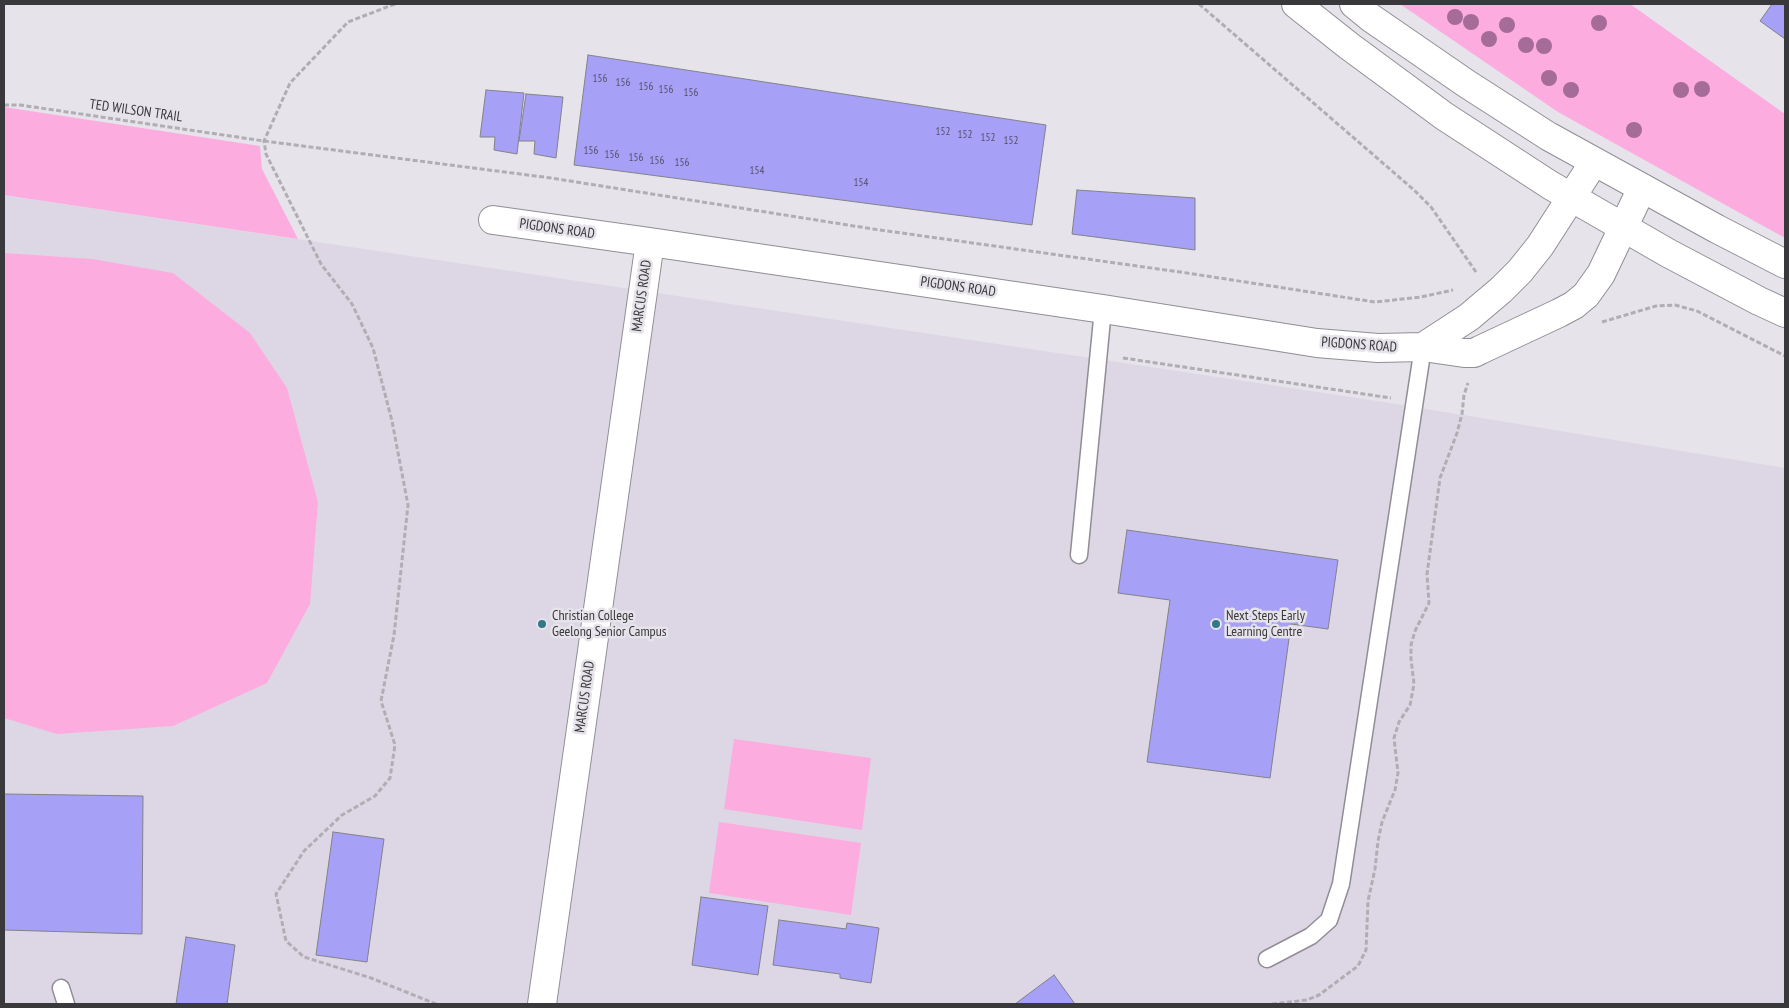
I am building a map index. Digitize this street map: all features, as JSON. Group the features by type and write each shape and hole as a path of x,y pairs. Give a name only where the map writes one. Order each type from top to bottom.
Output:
{"street":[{"path":"1296,4 1349,46 1444,116 1571,198 1622,228 1785,313"},
{"path":"1354,4 1386,28 1548,136 1717,229 1785,264"},
{"path":"1423,347 1465,320 1501,290 1520,271 1540,246 1594,162"},
{"name":"PIGDONS ROAD","path":"493,220 1104,309 1317,343 1378,348 1423,347 1464,353 1474,352 1574,305 1586,295 1596,282 1642,188"},
{"name":"MARCUS ROAD","path":"542,1004 650,242"}],"lane":[{"path":"1079,555 1104,309"},
{"path":"1267,959 1312,936 1329,920 1341,884 1423,347"},
{"path":"61,988 66,1004"}],"path":[{"path":"395,4 348,22 290,83 264,141 266,154 321,264 352,304 374,348 392,421 408,505 394,635 381,701 395,745 390,778 375,796 342,815 304,851 276,894 286,941 304,957 371,978 436,1004"},
{"path":"1199,4 1414,190 1431,207 1484,283 1501,290"},
{"name":"TED WILSON TRAIL","path":"4,104 264,141 551,178 874,230 1187,273 1375,302 1421,297 1457,289"},
{"path":"1594,324 1656,306 1676,305 1697,311 1785,356"},
{"path":"1118,358 1400,399"},
{"path":"1272,1004 1307,1000 1319,994 1358,966 1366,950 1368,901 1375,869 1378,841 1382,822 1396,790 1398,773 1394,738 1399,722 1410,705 1414,684 1410,645 1429,603 1427,574 1440,478 1458,433 1462,414"}],"shaded area":[{"path":"1400,4 1630,4 1785,114 1785,238 1558,112"},
{"path":"4,107 260,146 262,169 298,239 4,195"},
{"name":"Christian College Geelong Senior Campus","path":"4,195 1384,402 1785,468 1785,1004 4,1004"},
{"path":"4,253 92,259 173,273 250,333 287,388 318,502 310,604 267,683 173,726 57,734 4,718"},
{"path":"734,739 871,758 862,830 724,809"},
{"path":"719,822 861,843 851,915 709,893"}],"building":[{"path":"1772,4 1785,4 1785,39 1760,21"},
{"path":"588,55 1046,125 1032,225 574,165"},
{"path":"486,90 524,93 517,154 494,150 495,137 480,137"},
{"path":"526,94 563,97 556,158 534,154 535,141 519,141"},
{"path":"1077,190 1195,198 1195,250 1072,234"},
{"path":"1127,530 1338,560 1328,629 1291,624 1270,778 1147,762 1170,600 1118,593"},
{"path":"4,794 143,796 142,934 4,930"},
{"path":"333,832 384,839 367,962 316,955"},
{"path":"701,897 768,906 758,975 692,965"},
{"path":"779,920 846,929 847,923 879,928 871,983 840,978 840,974 773,965"},
{"path":"186,937 235,945 227,1004 176,1004"},
{"path":"1054,975 1075,1004 1015,1004"}],"place":[{"name":"Christian College Geelong Senior Campus","path":"542,624"},
{"name":"Next Steps Early Learning Centre","path":"1216,624"}]}
